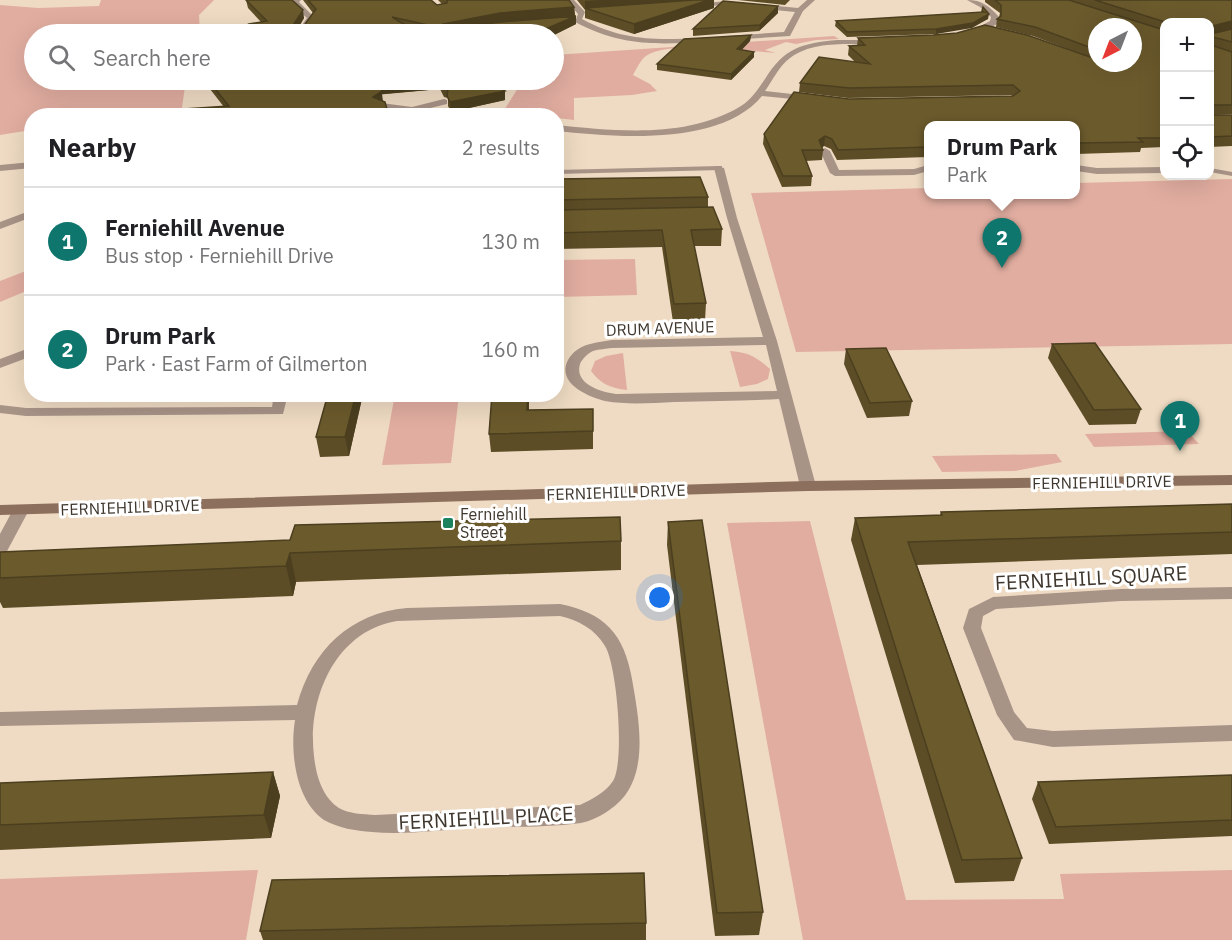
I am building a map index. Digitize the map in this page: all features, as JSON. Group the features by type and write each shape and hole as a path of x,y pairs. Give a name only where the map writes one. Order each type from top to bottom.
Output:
{"main road":[{"name":"FERNIEHILL DRIVE","path":"0,510 808,486 1232,480"}],"street":[{"path":"297,0 294,2 311,18 306,24"},
{"path":"570,0 580,17 601,33 620,39 645,43 709,39"},
{"path":"720,39 787,34 800,10 811,0"},
{"path":"962,36 984,29 994,22 995,17 983,5 971,0"},
{"path":"689,6 725,3 800,10"},
{"path":"567,21 594,13"},
{"path":"984,29 997,32"},
{"path":"564,129 598,133 673,129 724,117 746,107 759,93 780,62 798,51 832,44 884,41"},
{"path":"759,93 825,100"},
{"path":"428,108 444,102"},
{"path":"381,106 390,108"},
{"path":"825,151 837,177 914,172 924,169"},
{"path":"0,168 24,166"},
{"path":"719,168 726,218 771,341 808,486"},
{"path":"1080,169 1096,171 1160,170"},
{"path":"0,226 24,216"},
{"name":"DRUM AVENUE","path":"771,341 612,344 587,349 575,358 571,368 573,378 587,391 601,396 635,398 784,395"},
{"path":"0,364 24,354"},
{"path":"0,409 26,412 278,411 280,402"},
{"path":"0,549 21,510"},
{"name":"FERNIEHILL SQUARE","path":"1232,593 1121,595 993,603 975,613 972,628 1006,715 1021,735 1053,739 1232,734"},
{"name":"FERNIEHILL PLACE","path":"560,610 580,613 600,628 615,648 622,673 629,763 620,787 605,802 582,814 375,824 348,820 328,810 311,789 304,766 305,712 316,676 341,643 370,622 404,615 560,610"},
{"path":"0,719 305,712"}],"lane":[{"path":"564,172 719,168"},
{"path":"1214,171 1232,174"}],"shaded area":[{"path":"101,0 214,0 199,15 199,24 24,24 24,90 185,90 182,108 24,108 24,131 0,135 0,5 38,8 99,6"},
{"path":"834,36 839,39 796,44 786,42 765,50 776,53 689,47 657,51 644,57 633,75 650,84 657,91 632,95 574,98 574,120 564,119 564,108 505,108 517,90 564,90 564,54"},
{"path":"1232,179 1232,344 796,352 751,193 924,188 924,199 1080,199 1080,183"},
{"path":"635,259 637,295 564,297 564,260"},
{"path":"24,272 24,292 0,302 0,281"},
{"path":"730,351 747,354 761,361 770,369 768,379 740,387"},
{"path":"623,353 627,390 606,385 591,371 595,361"},
{"path":"394,402 458,402 451,463 382,465"},
{"path":"1187,431 1199,444 1094,447 1085,434"},
{"path":"1056,454 1062,462 1015,471 942,472 932,456"},
{"path":"810,521 906,900 1064,899 1060,874 1232,870 1232,940 803,940 727,523"},
{"path":"258,870 246,940 0,940 0,879"}],"building":[{"path":"246,0 292,0 303,10 294,24 249,24 267,21"},
{"path":"308,0 431,0 437,5 447,3 447,0 569,0 574,7 500,13 443,24 423,24 392,17 404,24 305,24 316,9"},
{"path":"709,0 634,24 585,8"},
{"path":"995,0 1069,0 1126,18 1088,18 1088,47 1035,27 997,19 1001,16 1001,5"},
{"path":"1095,0 1232,0 1232,21 1214,26 1214,18 1160,18 1160,20"},
{"path":"723,1 778,6 760,25 693,29"},
{"path":"983,7 989,14 973,23 936,29 847,32 836,21 984,12"},
{"path":"576,16 557,24 485,24 501,22"},
{"path":"1142,23 1160,29 1160,138 1138,138 1143,142 1080,143 1080,121 924,121 924,147 838,150 832,139 825,136 819,140 823,150 802,150 812,176 783,176 764,134 794,92 849,99 1013,96 1020,91 1013,85 849,88 800,83 819,57 870,64 849,46 865,45 858,38 957,33 985,25 1027,35 1088,56 1088,72 1142,72"},
{"path":"1232,29 1232,42 1214,37 1214,33"},
{"path":"751,35 737,49 754,52 731,74 657,64 684,39"},
{"path":"1214,46 1232,52 1232,105 1214,105"},
{"path":"216,90 382,90 373,97 385,102 387,108 199,108 229,106"},
{"path":"448,90 505,91 450,102 447,96"},
{"path":"1214,115 1232,115 1232,136 1214,137"},
{"path":"700,177 708,197 564,200 564,179"},
{"path":"713,207 722,229 691,230 706,303 674,304 662,230 564,233 564,210"},
{"path":"1095,343 1141,409 1094,410 1052,344"},
{"path":"886,348 912,401 870,403 846,349"},
{"path":"326,402 354,402 345,437 316,437"},
{"path":"491,402 528,402 527,410 593,409 593,431 489,434"},
{"path":"1232,504 1232,532 908,542 1022,858 962,860 855,518 942,515 941,512"},
{"path":"620,517 621,541 290,553 286,566 0,578 0,552 290,540 295,525"},
{"path":"702,520 763,912 717,913 668,522"},
{"path":"273,772 264,815 0,825 0,783"},
{"path":"1232,775 1232,820 1056,827 1038,782"},
{"path":"644,873 646,923 260,931 272,880"}],"place":[{"name":"Drum Park","path":"1002,268"},
{"name":"Ferniehill Avenue","path":"1180,451"},
{"name":"Ferniehill Street","path":"448,523"}]}
